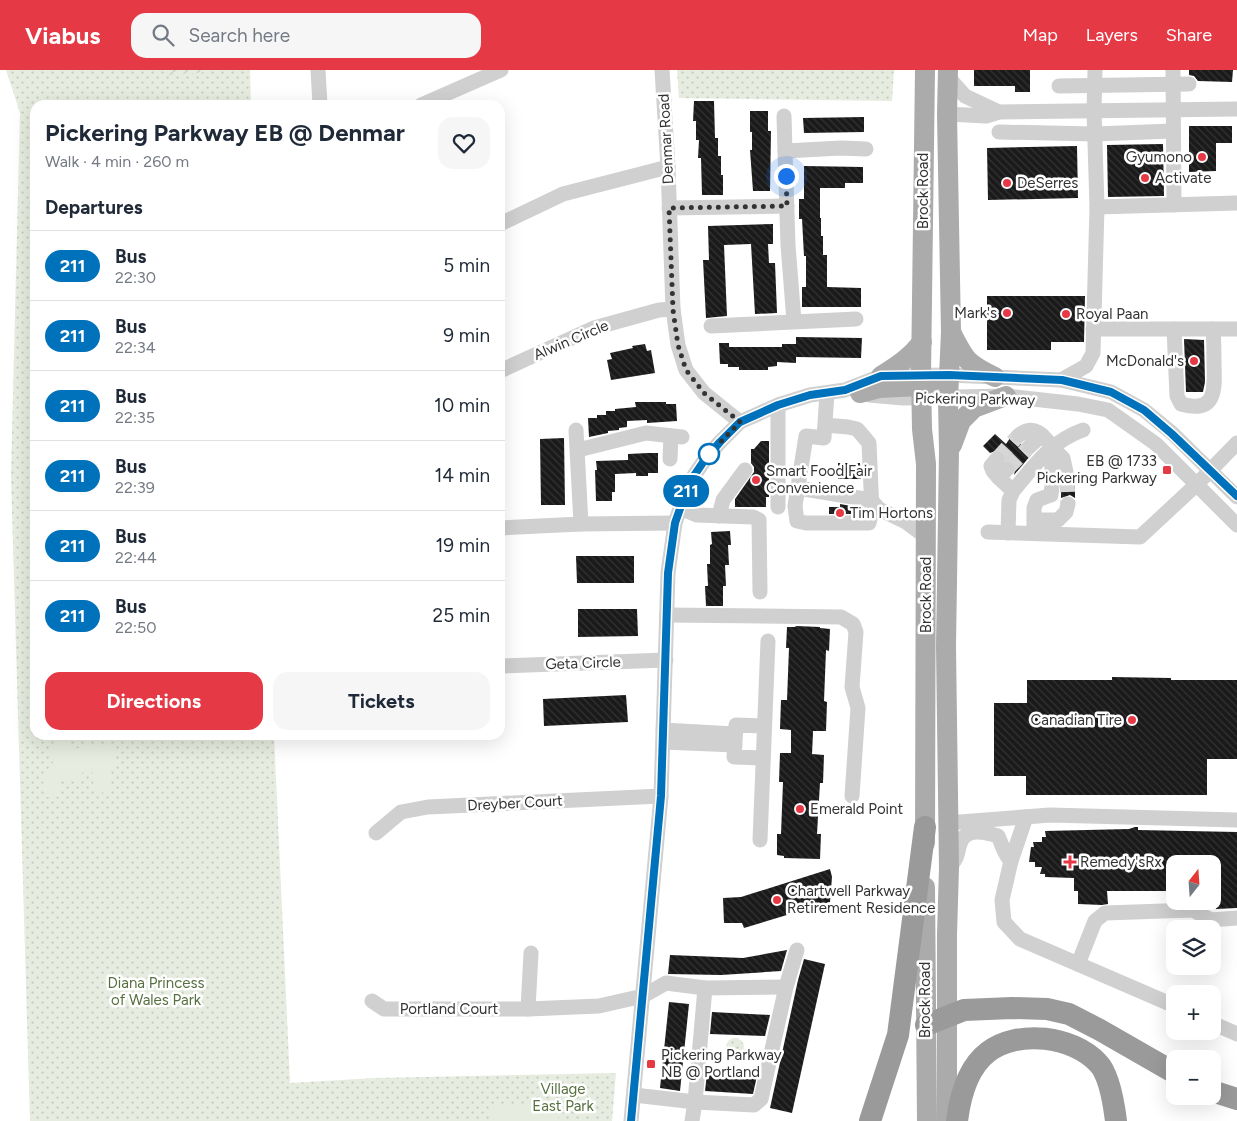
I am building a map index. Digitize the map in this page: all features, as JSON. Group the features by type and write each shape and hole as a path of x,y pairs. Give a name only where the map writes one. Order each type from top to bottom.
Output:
{"highway":[{"path":"870,1121 898,1035 925,827"},
{"path":"926,1025 964,1010 1012,1008 1054,1010 1069,1014 1100,1030 1166,1068"},
{"path":"957,1121 960,1102 969,1077 977,1064 988,1052 1009,1042 1028,1038 1051,1039 1076,1047 1099,1064 1112,1093 1116,1121"},
{"path":"1221,1094 1237,1099"}],"main road":[{"name":"Brock Road","path":"924,70 922,429 926,464 925,827 927,1121"},
{"name":"Brock Road","path":"947,1121 946,1016 949,868 946,646 948,399 951,332 948,74"},
{"path":"924,113 947,114"},
{"path":"951,332 962,354 974,367 995,377"},
{"path":"881,376 902,363 916,351 922,342"},
{"path":"853,392 879,388 922,386 949,375"},
{"path":"949,451 961,421 974,408 1006,396"}],"street":[{"path":"318,70 320,100"},
{"path":"432,100 501,70"},
{"name":"Denmar Road","path":"662,70 668,167 673,310 678,345 686,370 704,393 740,422"},
{"path":"1062,380 1086,366 1093,353 1097,208 1094,111 1095,70"},
{"path":"948,74 965,96 999,112"},
{"path":"1173,77 1174,206"},
{"path":"1059,86 1094,86 1173,77 1189,84"},
{"path":"947,114 986,116 999,112 1237,109"},
{"path":"784,116 794,322"},
{"path":"999,132 1095,134 1172,131"},
{"path":"785,151 866,148"},
{"path":"505,222 563,194 668,167"},
{"path":"1097,208 1237,203"},
{"path":"669,208 787,206"},
{"name":"Alwin Circle","path":"505,369 594,328 659,310 673,310"},
{"path":"711,326 856,319"},
{"path":"1093,329 1237,328"},
{"path":"1174,329 1177,396 1181,404 1189,406 1203,406 1211,398 1215,388 1212,329"},
{"name":"Pickering Parkway","path":"949,375 1062,380 1111,392 1144,410 1237,496"},
{"name":"Pickering Parkway","path":"631,1121 661,796 668,573 678,516 689,483 706,458 740,422 778,405 810,395 853,392 881,376 922,386 948,399 1006,396 1078,404 1108,410 1156,444 1237,525"},
{"path":"825,426 857,429 869,443 872,510 869,523 806,523 797,521 795,506 806,436 824,438 827,393"},
{"path":"778,405 778,507"},
{"path":"576,430 581,524"},
{"path":"1025,441 1027,430 1034,430 1063,458 1067,477"},
{"path":"1008,533 1009,500 1013,491 1050,445 1083,430"},
{"path":"578,450 646,433 676,436 670,459"},
{"path":"1034,526 1140,537 1198,484 1237,442"},
{"path":"1034,526 1034,508 1037,500 1051,495 1053,475 1050,445"},
{"path":"1001,468 1013,491"},
{"path":"719,516 723,500 745,470"},
{"path":"798,488 872,500 879,509 906,522 926,537"},
{"path":"988,532 1008,533 1058,520 1066,512 1068,504"},
{"path":"505,528 696,515 753,517 759,520 760,592"},
{"path":"667,615 841,617 853,624 856,632 852,687 858,708 852,796"},
{"path":"760,840 768,641"},
{"name":"Geta Circle","path":"505,666 666,660"},
{"path":"763,758 734,756 736,725 764,726"},
{"path":"663,736 735,740"},
{"name":"Dreyber Court","path":"376,833 401,812 428,807 661,796"},
{"path":"947,823 1050,815 1237,820"},
{"path":"1026,817 1011,861 1002,900 1004,922 1020,939 1166,1002"},
{"path":"949,868 958,857 961,840 970,833 984,831 998,836 1006,856 1011,861"},
{"path":"1078,964 1095,921 1105,913 1193,910 1211,920 1237,918"},
{"path":"634,1095 695,1102 754,1105 761,1099 786,987 797,950"},
{"path":"528,1009 530,953"},
{"path":"644,996 666,983 705,988 786,987"},
{"path":"692,1121 705,988"},
{"name":"Portland Court","path":"372,1001 384,1009 528,1009 600,1006 644,996"},
{"path":"1221,1027 1237,1034"}],"green space":[{"name":"Diana Princess of Wales Park","path":"6,70 250,70 251,100 30,100 30,740 274,740 290,1083 375,1078 616,1073 612,1121 30,1121 11,476 20,113"},
{"path":"167,70 207,70 207,72 168,75"},
{"path":"677,70 894,70 892,101 679,98"},
{"path":"62,740 72,749 91,743 93,747 109,742 116,752 112,755 116,760 116,764 110,768 112,792 94,793 92,769 82,773 78,783 65,778 60,783 60,797 44,797 43,773 52,769 53,759 50,750"},
{"path":"735,1038 741,1041 744,1047 741,1053 735,1056 729,1053 726,1047 729,1041"},
{"path":"491,1105 558,1106 558,1121 491,1121"}],"building":[{"path":"974,70 1030,70 1030,92 1015,92 1015,86 974,86"},
{"path":"1189,70 1233,70 1232,82 1198,81 1194,76 1189,75"},
{"path":"694,101 714,101 715,138 718,138 718,156 721,156 723,195 702,195 701,158 698,158 699,140 696,140 696,121 693,121"},
{"path":"750,111 768,111 768,131 771,131 770,191 753,191"},
{"path":"864,117 864,132 804,133 803,118"},
{"name":"Gyumono","path":"1189,126 1232,126 1232,143 1216,143 1216,171 1189,172"},
{"path":"1163,144 1164,196 1108,197 1107,145"},
{"path":"1077,146 1078,198 988,200 987,148"},
{"path":"804,166 863,167 863,183 845,183 845,188 820,188 821,236 823,236 823,255 827,255 827,287 861,288 861,307 802,307 802,287 806,287 806,256 804,256 802,219 799,219 799,199 804,199"},
{"path":"773,224 773,244 768,244 769,263 775,263 777,313 755,314 751,244 724,245 727,316 706,318 703,260 709,260 708,226"},
{"path":"987,296 1085,296 1084,342 1051,342 1051,350 987,350"},
{"path":"796,337 862,338 861,358 796,357 796,363 777,362 777,366 768,367 768,370 739,370 739,367 728,367 728,364 720,364 719,343 729,343 729,347 782,347 782,344 796,344"},
{"name":"McDonald's","path":"1184,339 1204,340 1205,382 1203,392 1186,392"},
{"path":"645,344 647,351 651,350 655,373 611,380 607,360 612,359 610,353"},
{"path":"635,402 666,402 666,404 676,404 677,421 647,423 647,420 627,421 627,427 589,437 588,418 606,415 606,411 636,407"},
{"path":"995,434 1006,444 1010,438 1014,443 1021,444 1023,452 1031,455 1014,475 1016,466 1013,462 1006,460 1003,452 998,450 990,453 983,446"},
{"path":"564,438 565,505 541,505 540,439"},
{"path":"761,441 769,441 769,497 766,497 766,507 735,507 735,499 754,472 754,467 751,463 751,449 754,449"},
{"path":"658,453 658,473 648,473 648,476 636,476 636,473 615,474 615,492 612,492 612,501 596,501 596,461 628,460 628,454"},
{"path":"838,463 860,463 861,479 838,479"},
{"path":"1075,482 1075,498 1070,495 1061,498 1061,484 1068,486"},
{"path":"840,504 851,506 851,514 829,514 829,507 840,507"},
{"path":"730,531 731,545 728,545 729,565 725,565 726,586 723,586 723,606 706,606 705,586 708,586 707,564 710,564 711,532"},
{"path":"576,556 634,556 634,583 577,583"},
{"path":"578,609 637,609 638,636 578,637"},
{"path":"787,627 830,629 829,651 826,650 824,701 827,702 826,731 813,731 812,754 824,755 823,783 820,783 817,834 821,834 820,859 784,858 784,856 777,855 777,834 781,834 783,782 779,782 780,753 791,753 791,730 780,729 781,700 787,700 789,648 786,648"},
{"name":"Canadian Tire","path":"1112,677 1171,678 1171,680 1237,680 1237,759 1207,759 1207,795 1026,795 1026,776 994,776 994,703 1027,703 1027,680 1112,680"},
{"path":"626,695 628,722 544,726 543,699"},
{"path":"1138,827 1138,830 1237,832 1237,908 1221,909 1221,855 1166,855 1166,891 1107,891 1108,904 1102,905 1078,904 1078,891 1074,891 1074,878 1045,877 1045,874 1040,874 1042,867 1035,867 1035,862 1029,862 1031,847 1034,847 1033,842 1042,842 1042,837 1046,837 1045,831 1129,829"},
{"name":"Chartwell Parkway Retirement Residence","path":"830,869 832,877 830,902 744,928 742,923 724,923 723,898 741,897"},
{"path":"787,950 781,971 721,975 668,974 670,955 743,958"},
{"path":"804,959 825,964 792,1113 770,1108"},
{"path":"669,1002 689,1004 680,1091 660,1088"},
{"path":"712,1012 770,1015 765,1036 710,1034"},
{"path":"707,1073 757,1076 753,1094 705,1091"}],"tunnel":[{"path":"997,459 1019,435"},
{"path":"1007,469 1030,446"},
{"path":"1067,477 1068,504"}],"bus line":[{"name":"211","path":"631,1121 661,796 668,573 675,523 689,483 706,458 720,442 740,422 778,405 810,395 845,390 881,376 949,375 1062,380 1111,392 1144,410 1237,496"}],"place":[{"name":"Gyumono","path":"1202,157"},
{"name":"Activate","path":"1145,178"},
{"name":"DeSerres","path":"1007,183"},
{"name":"Mark's","path":"1007,313"},
{"name":"Royal Paan","path":"1066,314"},
{"name":"McDonald's","path":"1194,361"},
{"name":"EB @ 1733 Pickering Parkway","path":"1167,470"},
{"name":"Smart Food Fair Convenience","path":"756,480"},
{"name":"Tim Hortons","path":"840,513"},
{"name":"Canadian Tire","path":"1132,720"},
{"name":"Emerald Point","path":"800,809"},
{"name":"Remedy'sRx","path":"1070,862"},
{"name":"Chartwell Parkway Retirement Residence","path":"777,900"},
{"name":"Pickering Parkway NB @ Portland","path":"651,1064"}],"route":[{"path":"709,454 740,422 704,393 686,370 678,345 673,310 669,208 787,206 786,176"}],"park label":[{"name":"Village East Park","path":"563,1098"}]}
